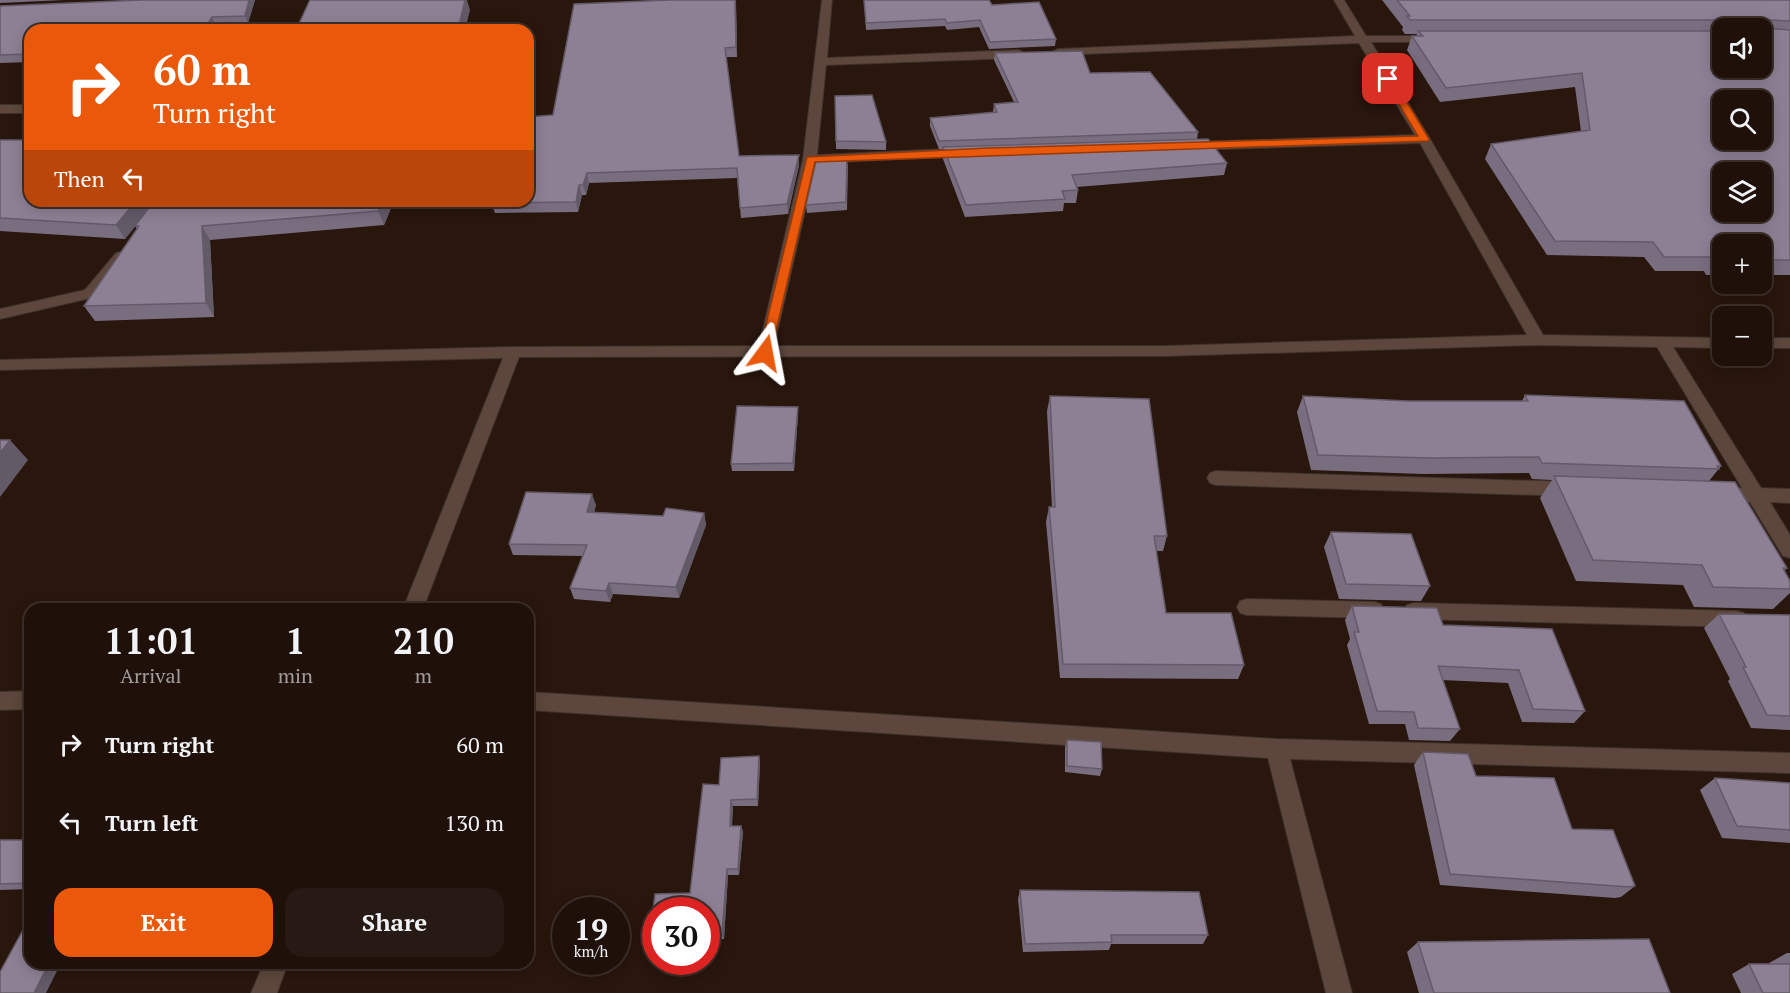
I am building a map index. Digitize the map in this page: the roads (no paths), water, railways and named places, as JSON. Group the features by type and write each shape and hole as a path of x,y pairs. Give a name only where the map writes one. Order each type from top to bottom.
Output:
{"street":[{"path":"765,353 810,159 827,0"},
{"path":"1339,0 1365,39 1424,139 1538,340"},
{"path":"820,62 1365,39 1448,39"},
{"path":"0,109 24,109"},
{"path":"1178,147 1424,139"},
{"path":"810,159 977,152"},
{"path":"0,314 90,294 132,243"},
{"path":"0,365 513,352 1164,351 1538,340 1712,343"},
{"path":"1662,342 1790,551"},
{"path":"1772,343 1790,343"},
{"path":"414,603 513,352"},
{"path":"1216,478 1592,490"},
{"path":"1697,493 1790,496"},
{"path":"1247,607 1755,620"},
{"path":"0,701 24,700"},
{"path":"534,701 1277,749 1790,763"},
{"path":"1277,749 1339,993"},
{"path":"264,993 274,969"}]}
